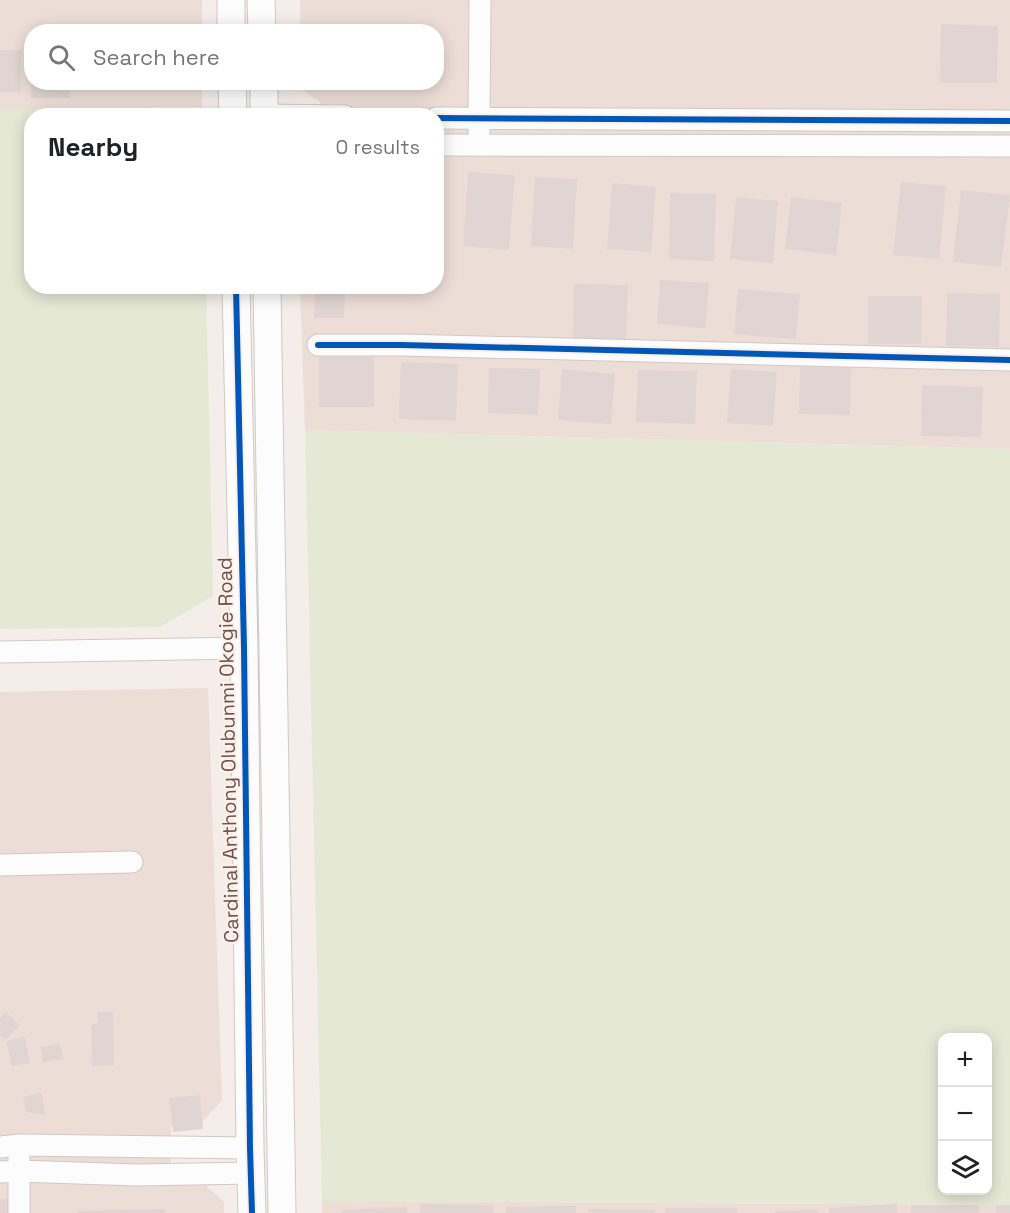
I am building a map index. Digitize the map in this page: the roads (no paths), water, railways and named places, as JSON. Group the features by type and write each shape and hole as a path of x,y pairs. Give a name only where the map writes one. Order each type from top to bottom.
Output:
{"street":[{"path":"231,0 231,24"},
{"path":"261,0 262,24"},
{"path":"479,144 480,0"},
{"path":"232,90 233,108"},
{"path":"264,90 264,108"},
{"path":"444,118 1010,121"},
{"path":"444,145 1010,147"},
{"name":"Cardinal Anthony Olubunmi Okogie Road","path":"236,294 252,1213"},
{"path":"267,294 282,1213"},
{"path":"318,345 402,345 1010,360"},
{"path":"0,652 244,648"},
{"path":"0,865 132,862"},
{"path":"248,992 278,991"},
{"path":"19,1213 9,1172 10,1146 250,1161"},
{"path":"9,1172 136,1175 250,1161"}]}
